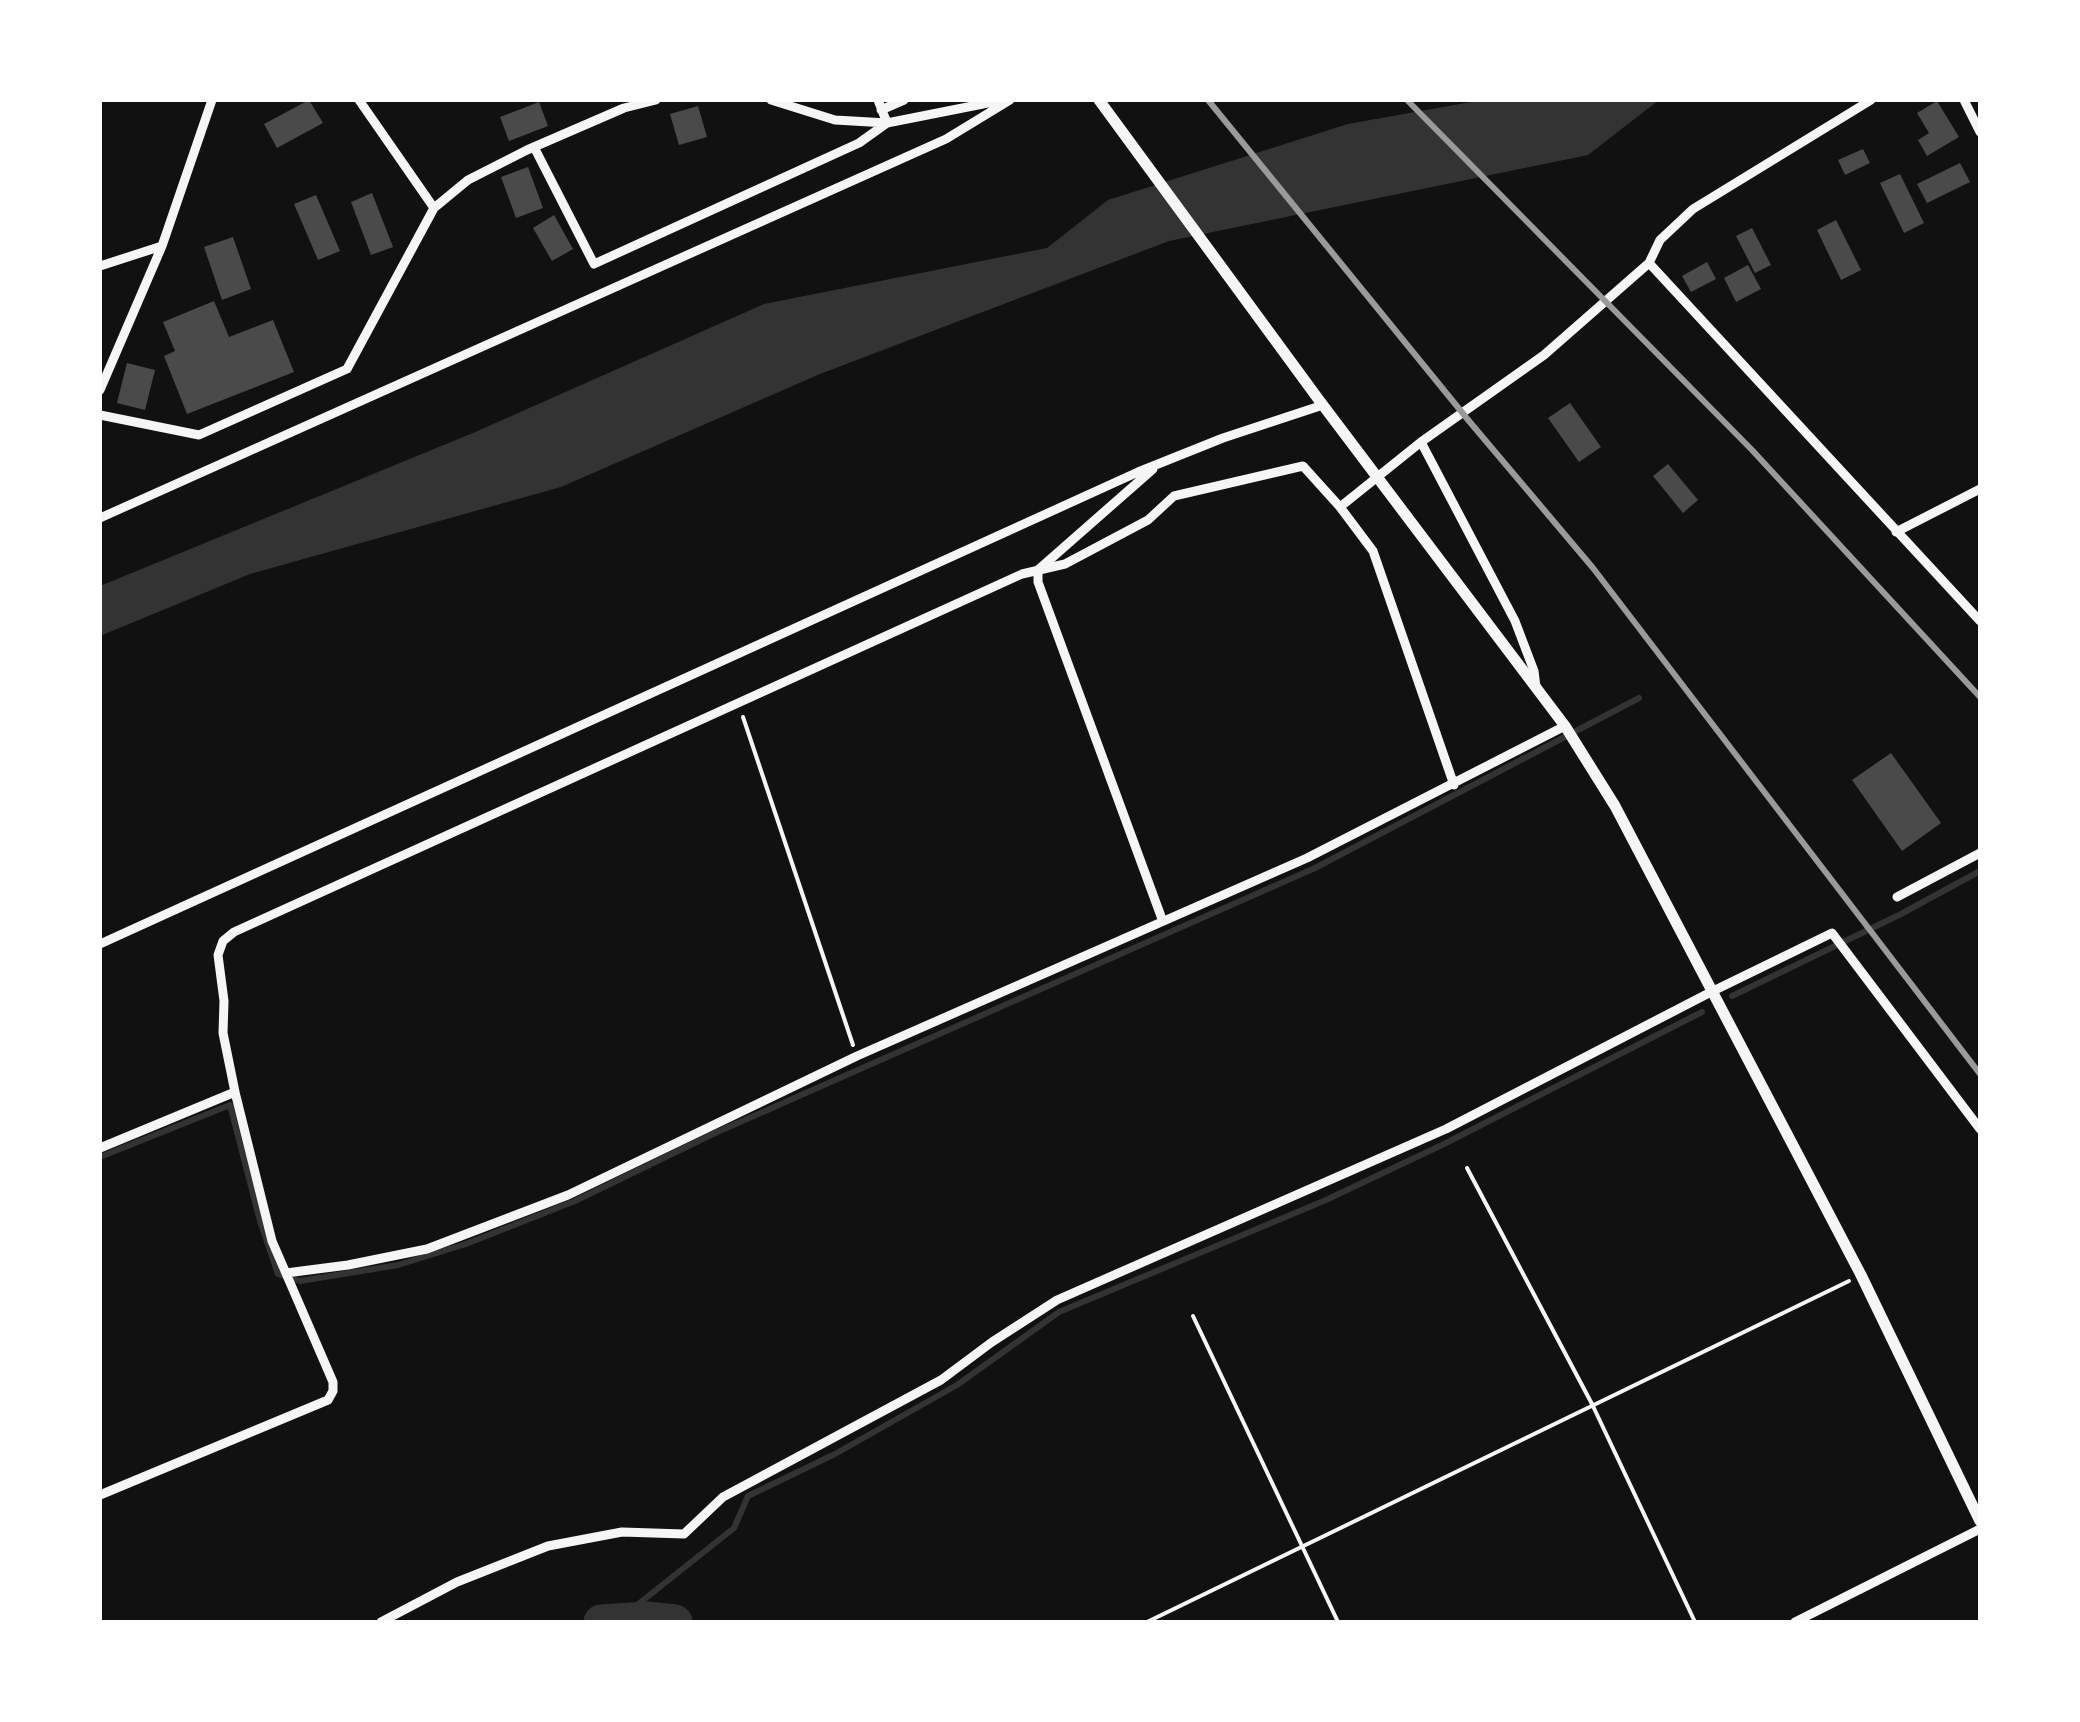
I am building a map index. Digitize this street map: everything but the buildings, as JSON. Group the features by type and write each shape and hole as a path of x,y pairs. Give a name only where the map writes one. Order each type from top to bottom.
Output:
{"street":[{"path":"100,390 162,246 212,100"},
{"path":"360,100 434,208"},
{"path":"100,414 198,436 347,370 434,208 468,180 534,147 624,108 656,100"},
{"path":"772,100 835,120 888,123 1006,100"},
{"path":"888,123 879,105 904,100"},
{"path":"100,518 946,139 1006,100"},
{"path":"1099,100 1566,726 1615,806 1861,1275 1980,1525 1796,1622"},
{"path":"1340,506 1421,442 1544,355 1648,263 1660,240 1693,209 1870,100"},
{"path":"1964,100 1980,132"},
{"path":"534,147 594,264 859,143 888,123"},
{"path":"100,266 162,246"},
{"path":"1648,263 1980,621"},
{"path":"100,944 1159,464 1321,402"},
{"path":"1421,442 1515,620 1536,686"},
{"path":"1159,464 1038,570 1038,582 1162,919"},
{"path":"100,1495 328,1400 334,1391 272,1241 234,1092 223,1033 224,1001 218,955 223,942 234,932 1022,574 1065,564 1148,520 1174,496 1303,466 1340,506 1373,551 1454,785"},
{"path":"1896,532 1980,489"},
{"path":"286,1273 395,1257 497,1225 568,1195 857,1056 1306,858 1566,726"},
{"path":"1897,896 1980,853"},
{"path":"381,1622 457,1582 548,1546 622,1532 684,1534 724,1496 941,1380 1058,1300 1446,1130 1711,992 1832,934 1980,1130"},
{"path":"100,1148 234,1092"}],"path":[{"path":"739,703 857,1056"},
{"path":"1466,1168 1592,1404 1695,1622"},
{"path":"1147,1622 1861,1275"},
{"path":"1193,1316 1338,1622"}],"shaded area":[{"path":"1482,100 1659,100 1588,155 1169,241 820,374 561,487 250,574 100,636 100,586 473,433 764,304 1047,248 1108,200 1348,124"}],"waterway":[{"path":"100,1157 230,1105 278,1274 300,1281 398,1265 466,1244 575,1201 713,1134 1315,868 1639,698"},
{"path":"1732,996 1980,871"},
{"path":"617,1621 734,1528 748,1496 835,1454 957,1385 1059,1312 1326,1200 1702,1012"},
{"path":"601,1622 675,1622"}],"railway":[{"path":"1208,100 1593,568 1980,1074"},
{"path":"1407,100 1752,450 1980,697"}]}
